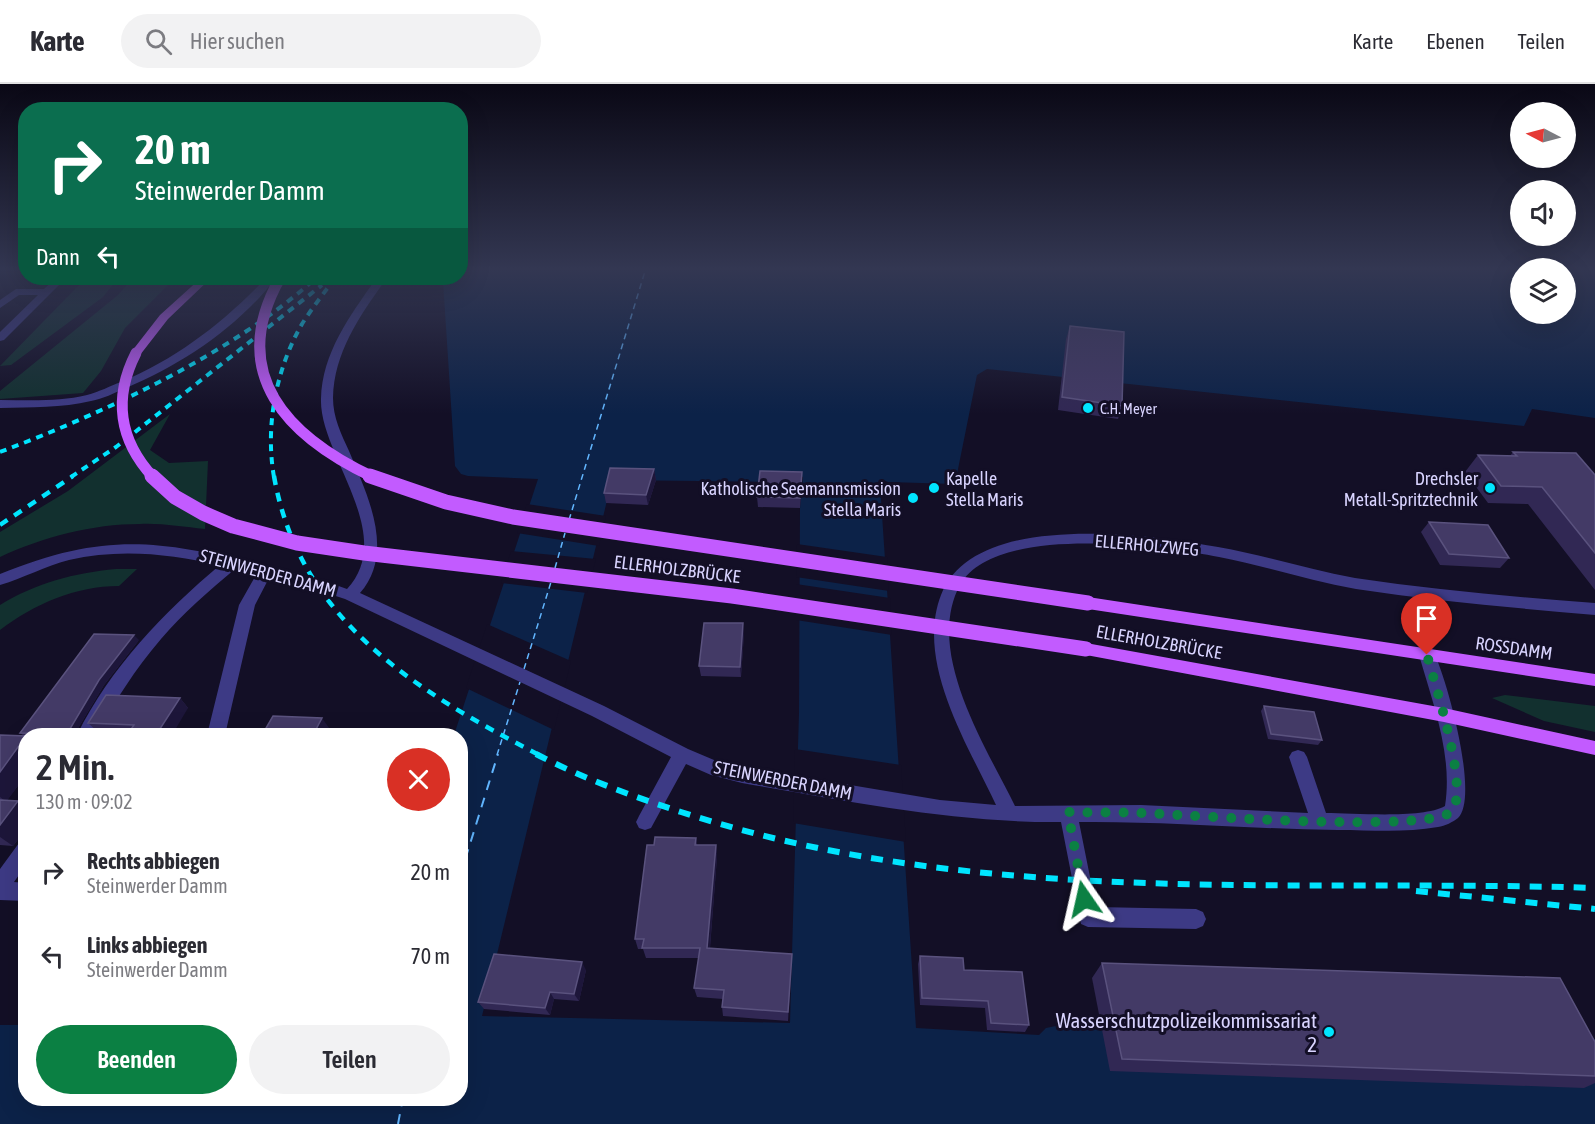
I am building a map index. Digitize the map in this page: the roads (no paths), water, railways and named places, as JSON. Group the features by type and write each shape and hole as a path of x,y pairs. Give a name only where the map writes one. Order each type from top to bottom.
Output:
{"main road":[{"name":"ELLERHOLZBRÜCKE","path":"165,317 135,353 123,382 122,408 126,432 145,468 161,485 192,507 263,535 315,546 398,557 756,598 1086,649 1444,716"},
{"name":"ELLERHOLZBRÜCKE","path":"262,317 257,347 258,360 267,385 287,418 315,444 377,479 433,499 513,518 1427,655"},
{"name":"ROSSDAMM","path":"1427,655 1595,680"},
{"path":"1444,716 1595,748"}],"street":[{"path":"0,338 21,317"},
{"path":"0,404 90,398 140,379 181,357 235,317"},
{"path":"350,595 368,570 370,541 360,497 332,427 327,399 329,375 338,346 354,317"},
{"name":"ELLERHOLZWEG","path":"1010,814 949,682 941,638 947,601 957,578 976,562 1008,548 1043,542 1092,539 1172,544 1247,557 1353,582 1467,598 1595,609"},
{"name":"STEINWERDER DAMM","path":"0,580 62,556 120,546 175,550 233,562 311,582 350,595 598,711 711,767 759,778 940,808 1010,814 1141,813 1320,822 1415,822 1440,819 1453,811 1456,784 1444,716 1427,655"},
{"path":"90,728 154,636 200,590 233,562"},
{"path":"218,728 247,605 265,572"},
{"path":"645,822 682,753"},
{"path":"1298,757 1320,822"},
{"path":"1068,812 1088,917 1196,919"},
{"path":"0,885 18,860"},
{"path":"0,891 18,892"}],"water":[{"path":"445,317 1510,317 1510,324 1576,324 1576,317 1595,317 1595,418 1532,409 1524,426 987,369 977,375 955,484 888,482 881,479 880,484 916,1028 1039,1035 1046,1028 1100,1017 1595,1039 1595,1124 0,1124 0,1025 18,1025 18,1106 468,1106 468,728 456,728 538,479 461,474 455,466","holes":["798,476 803,477 800,508 799,713 790,1023 482,1016 612,480 791,482"]}],"railway":[{"path":"0,452 82,419 166,378 207,356 267,317"},
{"path":"71,477 116,447 282,317"},
{"path":"274,477 271,438 275,398 285,360 307,317"},
{"path":"0,525 73,476"},
{"path":"274,476 288,527 309,572 337,611 370,646 409,677 450,705 539,755"},
{"path":"536,754 607,786 681,812 793,843 906,863 1020,876 1134,883 1595,888"},
{"path":"1416,891 1595,909"}],"place":[{"name":"C.H. Meyer","path":"1088,408"},
{"name":"Kapelle Stella Maris","path":"934,488"},
{"name":"Drechsler Metall-Spritztechnik","path":"1490,488"},
{"name":"Katholische Seemannsmission Stella Maris","path":"913,498"},
{"name":"Wasserschutzpolizeikommissariat 2","path":"1329,1032"}]}
